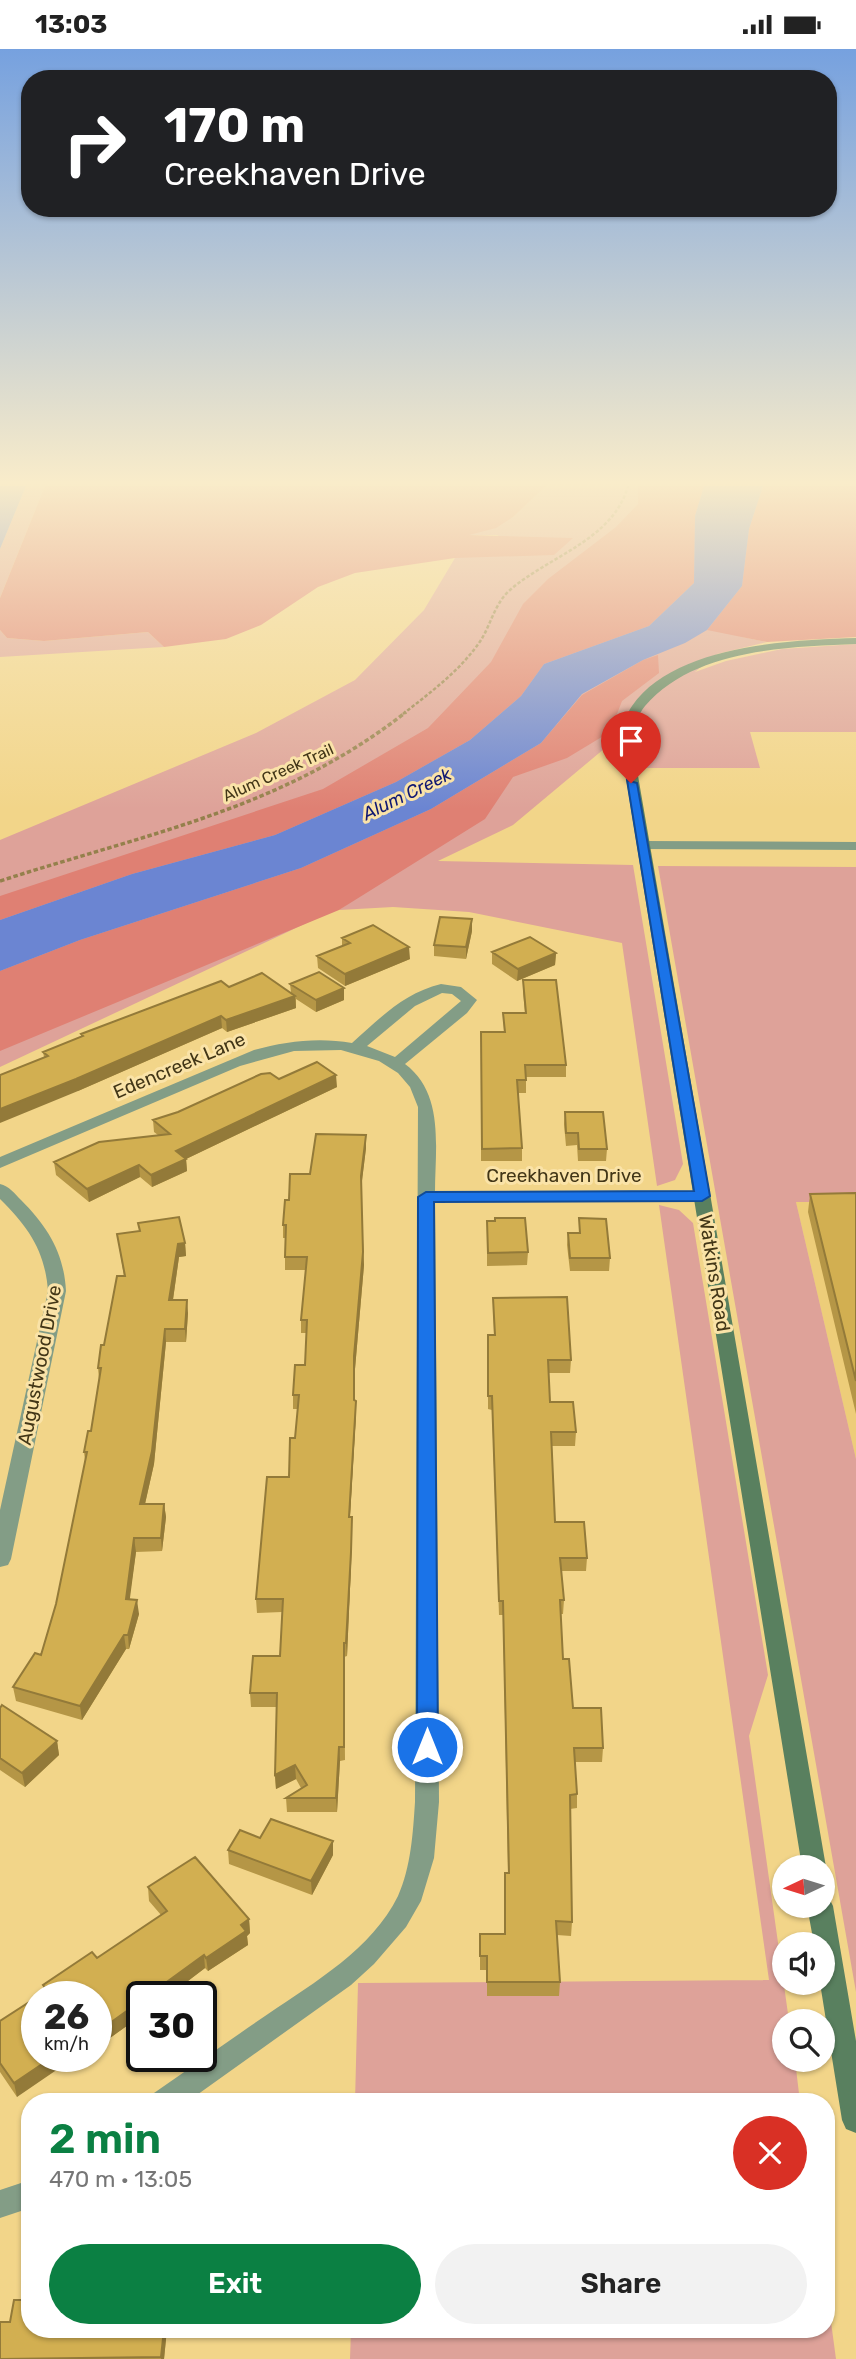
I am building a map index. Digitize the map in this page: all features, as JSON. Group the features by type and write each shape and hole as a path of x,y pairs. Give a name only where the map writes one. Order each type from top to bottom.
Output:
{"street":[{"name":"Watkins Road","path":"812,1855 625,735 629,717 640,701 655,687 677,674 723,658 785,646 856,641"},
{"path":"177,2093 342,1976 368,1954 401,1917 416,1882 425,1842 426,1107 417,1082 390,1060 462,1010 469,1000 447,988 427,991 355,1049"},
{"name":"Edencreek Lane","path":"0,1163 261,1054 305,1046 355,1049 390,1060"},
{"name":"Augustwood Drive","path":"0,1189 38,1226 57,1269 57,1291 0,1559"},
{"name":"Creekhaven Drive","path":"426,1197 702,1196"},
{"path":"822,1918 856,2120"},
{"path":"0,2204 21,2197"}],"lane":[{"path":"642,845 856,846"}],"path":[{"name":"Alum Creek Trail","path":"0,881 191,822 258,798 342,758 423,699 480,642 506,594"}],"shaded area":[{"path":"2,594 308,594 261,625 226,639 164,647 148,632 44,641 7,638 0,630"},
{"path":"434,594 775,594 743,637 767,642 717,654 695,672 726,661 782,649 856,644 856,732 750,732 760,768 642,768 638,731 641,718 513,825 438,861 633,865 683,1164 675,1180 657,1186 622,943 469,912 393,907 339,910 349,903 0,1067 0,840 256,733 355,680 424,610"},
{"path":"533,594 683,594 649,626 544,664 521,696 470,740 396,782 275,835 132,874 0,920 0,896 323,789 428,728 491,662 523,604"},
{"path":"736,594 856,594 856,637 767,642 707,630"},
{"path":"0,630 7,638 44,641 148,632 164,647 0,657"},
{"path":"658,655 659,673 622,701 610,732 567,758 513,777 485,819 339,910 0,1051 0,971 80,940 301,868 431,809 541,743 582,695 643,660"},
{"path":"658,866 856,867 856,1202 796,1202 856,1459 856,1992 835,1873 835,1855 832,1855"},
{"path":"796,1202 856,1202 856,1459"},
{"path":"659,1205 679,1210 693,1223 768,1675 749,1736 772,1900 772,1918 775,1918 777,1932 772,1932 772,1995 785,1995 787,2009 772,2009 772,2072 796,2072 799,2093 355,2093 358,1983 769,1980"},
{"path":"351,2338 833,2338 836,2359 350,2359"}],"water":[{"name":"Alum Creek","path":"683,594 736,594 707,630 685,643 643,660 582,694 541,743 431,809 301,868 80,940 0,971 0,920 132,874 275,835 396,782 470,740 521,696 544,664 649,626"}],"building":[{"path":"440,917 472,919 466,947 434,945"},
{"path":"373,925 409,947 345,974 317,956 350,943 342,938"},
{"path":"530,937 556,953 518,969 492,952"},
{"path":"319,972 344,988 316,1000 290,984"},
{"path":"262,973 295,996 226,1020 221,1016 0,1109 0,1075 48,1056 43,1052 83,1036 81,1034 221,981 229,987"},
{"path":"523,980 556,980 566,1065 525,1065 526,1080 517,1080 522,1148 482,1149 481,1032 505,1032 503,1013 526,1013"},
{"path":"317,1062 336,1075 176,1151 186,1159 151,1175 139,1165 87,1189 54,1162 99,1142 170,1134 153,1120 178,1112 261,1074 270,1073 279,1079"},
{"path":"565,1112 603,1112 607,1149 579,1149 578,1133 566,1133"},
{"path":"316,1134 366,1135 361,1176 363,1252 354,1356 356,1401 349,1517 352,1517 351,1552 344,1643 344,1747 339,1747 336,1798 286,1798 307,1785 295,1765 275,1775 277,1693 250,1693 253,1656 280,1656 283,1599 256,1599 267,1477 289,1477 290,1438 295,1438 299,1395 293,1395 295,1365 305,1365 307,1320 301,1320 307,1257 285,1257 285,1200 289,1200 290,1174 310,1174"},
{"path":"856,1193 856,1381 810,1194"},
{"path":"179,1217 185,1243 178,1244 169,1300 187,1300 185,1329 165,1329 152,1451 140,1504 164,1504 161,1538 134,1538 126,1599 137,1600 128,1635 124,1635 80,1706 13,1687 35,1653 41,1655 56,1604 87,1452 84,1452 88,1431 91,1431 101,1368 98,1368 101,1345 104,1345 117,1276 125,1276 117,1234 140,1231 138,1223"},
{"path":"495,1218 525,1218 528,1252 488,1253 487,1221 495,1221"},
{"path":"579,1218 606,1219 610,1258 570,1258 568,1233 580,1233"},
{"path":"567,1297 571,1360 548,1360 550,1402 573,1402 576,1432 551,1432 555,1522 584,1522 587,1558 560,1558 564,1600 560,1600 563,1659 569,1659 573,1708 601,1708 603,1748 574,1748 577,1794 570,1795 572,1922 556,1921 560,1982 487,1982 487,1956 480,1956 480,1934 505,1934 505,1873 509,1873 503,1601 499,1601 492,1396 488,1396 488,1335 495,1335 493,1298"},
{"path":"2,1705 57,1741 22,1773 0,1758"},
{"path":"271,1819 333,1841 311,1881 228,1850 240,1830 260,1838"},
{"path":"195,1857 249,1919 241,1925 246,1931 206,1958 204,1955 168,1981 126,1981 126,2011 112,2022 112,1981 49,1981 92,1952 97,1958 167,1911 148,1887"},
{"path":"21,2007 21,2072 30,2072 14,2083 0,2063 0,2021"},
{"path":"14,2300 21,2300 21,2338 163,2338 161,2357 0,2359 0,2322 10,2322"}],"route":[{"path":"427,1747 426,1197 702,1196 631,783"}]}
